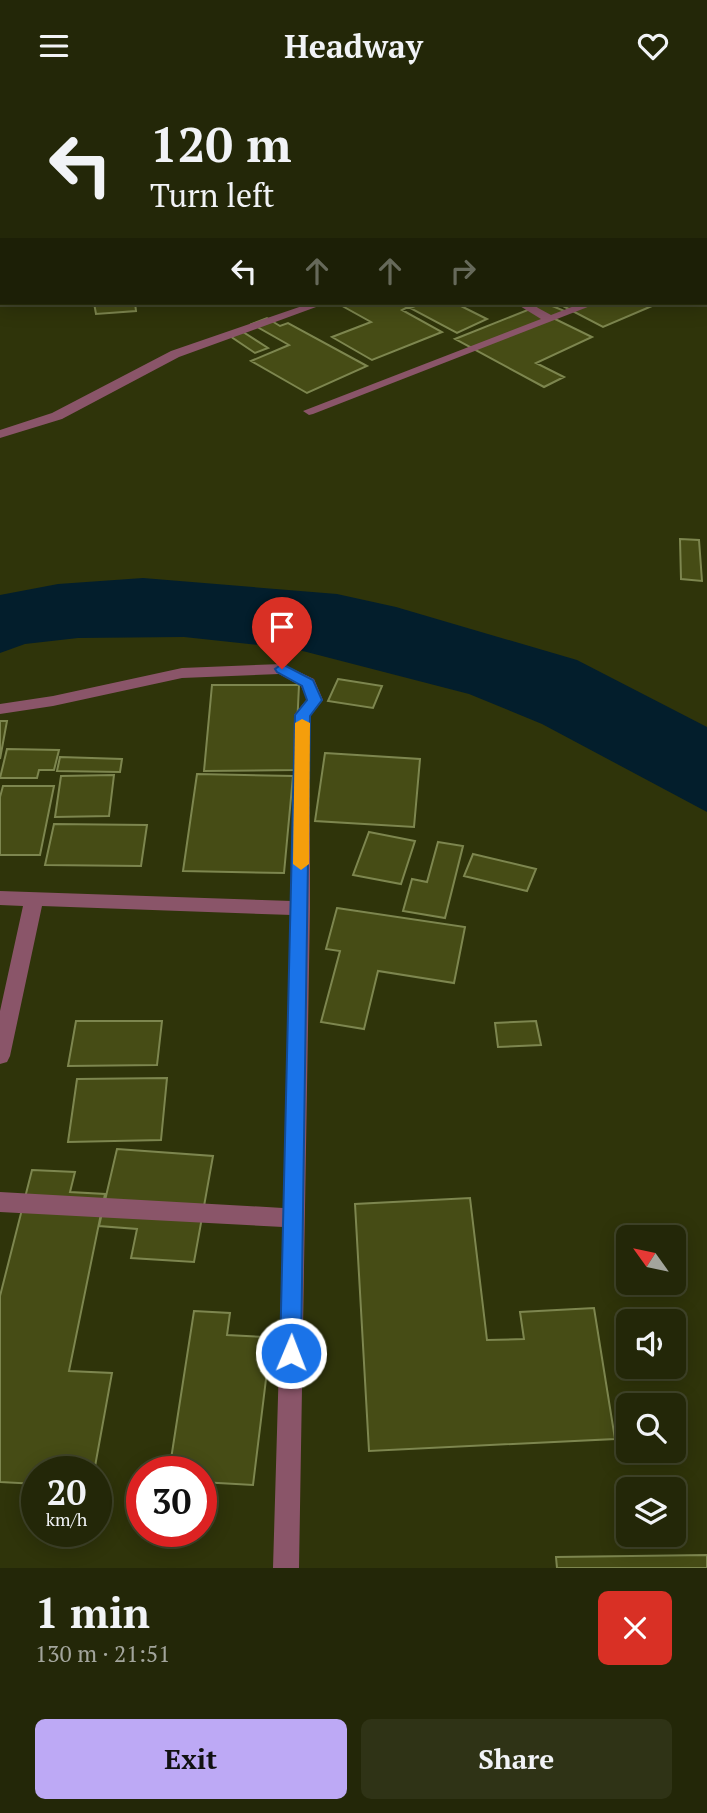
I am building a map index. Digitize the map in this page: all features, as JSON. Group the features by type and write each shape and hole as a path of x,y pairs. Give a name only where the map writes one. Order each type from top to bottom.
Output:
{"street":[{"path":"0,434 57,416 175,353 315,305"},
{"path":"525,305 550,319"},
{"path":"309,411 587,305"},
{"path":"0,709 53,701 182,673 282,669 308,684 315,700 302,715 301,908 286,1568"},
{"path":"0,898 301,908"},
{"path":"0,1056 34,899"},
{"path":"0,1202 294,1218"}],"water":[{"path":"143,578 337,594 396,607 577,660 707,727 707,812 542,724 469,694 295,649 184,637 78,638 25,644 0,653 0,595 58,584"}],"building":[{"path":"94,305 135,305 136,311 96,314"},
{"path":"341,305 408,305 410,306 402,310 442,332 372,360 332,337 371,322"},
{"path":"418,305 459,305 487,319 457,333 410,308"},
{"path":"540,305 550,305 567,312 553,318 592,337 536,363 564,377 544,387 455,339"},
{"path":"561,305 654,305 603,327"},
{"path":"267,318 280,326 288,323 367,366 307,393 251,361 289,345 252,324"},
{"path":"240,330 268,348 255,353 227,334"},
{"path":"680,539 699,540 702,581 681,579"},
{"path":"338,679 382,686 373,708 328,701"},
{"path":"212,685 299,685 295,770 204,771"},
{"path":"0,721 7,721 0,759"},
{"path":"7,749 59,750 54,770 39,770 37,778 0,778"},
{"path":"325,753 420,759 414,827 315,821"},
{"path":"60,757 122,759 120,772 57,771"},
{"path":"197,774 293,776 284,873 183,871"},
{"path":"114,775 109,816 55,817 61,776"},
{"path":"3,786 54,786 40,855 0,855 0,797"},
{"path":"54,824 147,825 141,866 45,865"},
{"path":"369,832 415,841 401,884 353,875"},
{"path":"438,842 463,846 445,918 403,911 412,879 427,882"},
{"path":"473,854 536,869 527,891 464,876"},
{"path":"337,908 465,927 454,983 378,971 364,1029 321,1022 340,951 326,949"},
{"path":"76,1021 162,1021 157,1065 68,1066"},
{"path":"536,1021 541,1045 498,1047 495,1023"},
{"path":"167,1078 161,1140 68,1142 77,1079"},
{"path":"117,1149 213,1156 194,1262 131,1258 137,1229 99,1226"},
{"path":"32,1170 75,1172 70,1192 105,1194 69,1371 112,1373 97,1456 21,1456 21,1483 0,1482 0,1296"},
{"path":"470,1198 487,1340 524,1339 520,1312 594,1308 615,1439 369,1451 355,1204"},
{"path":"194,1311 230,1313 227,1335 265,1337 261,1371 267,1371 253,1485 217,1483 217,1456 171,1456"},
{"path":"707,1555 707,1568 557,1568 556,1557"}],"slow traffic":[{"path":"301,864 302,723"}],"route":[{"path":"282,669 308,684 315,700 302,715 301,908 291,1353"}]}
